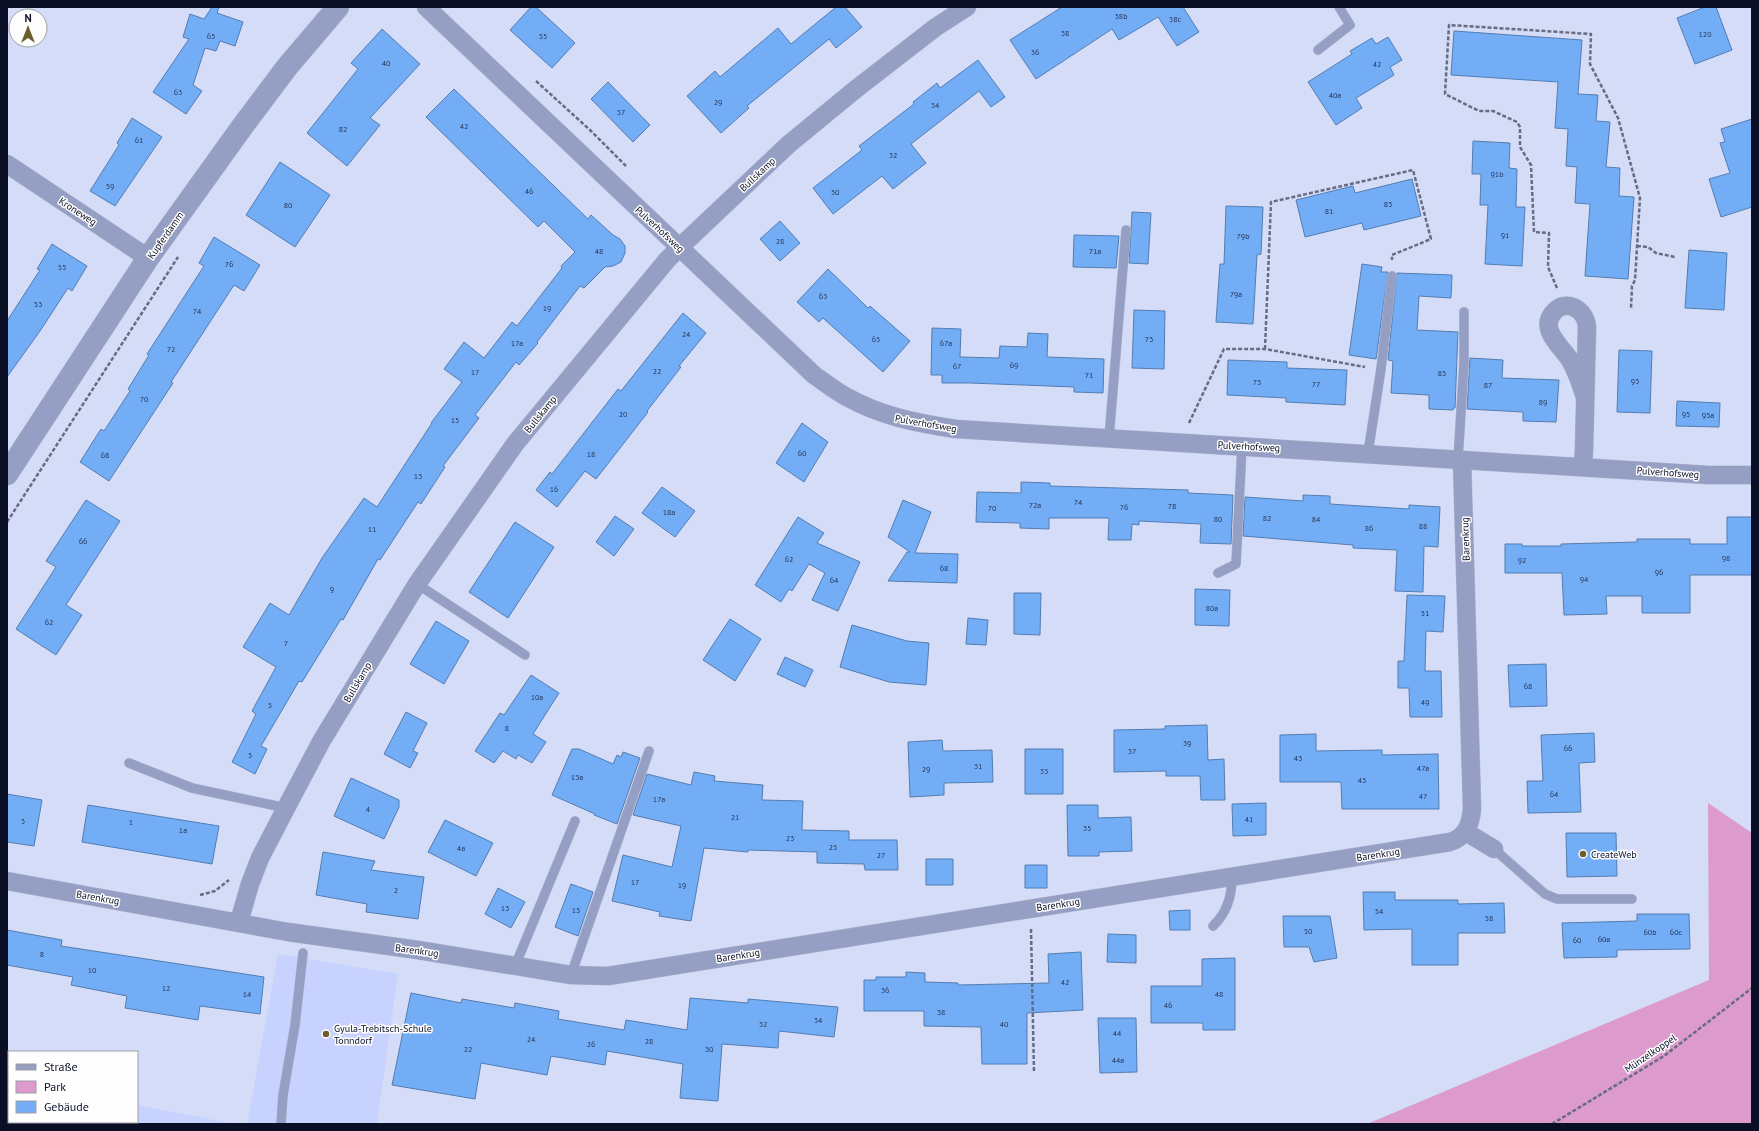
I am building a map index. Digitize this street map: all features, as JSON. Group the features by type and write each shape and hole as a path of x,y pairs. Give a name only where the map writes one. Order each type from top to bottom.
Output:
{"street":[{"name":"Kupferdamm","path":"7,474 148,258 242,126 287,67 338,7"},
{"name":"Pulverhofsweg","path":"426,7 814,375 844,396 867,408 916,423 956,429 1368,453 1460,460 1584,466 1708,475 1752,475"},
{"name":"Bullskamp","path":"239,922 250,884 260,858 322,740 417,584 515,444 662,266 680,247 795,139 856,89 930,32 967,7"},
{"name":"Kroneweg","path":"7,164 148,258"},
{"path":"1584,466 1586,397"},
{"name":"Barenkrug","path":"7,881 288,932 418,950 571,975 590,976 622,974 1450,842 1456,840 1466,832 1471,817 1472,808 1460,460"},
{"path":"1466,832 1494,849"}],"lane":[{"path":"1318,50 1350,25 1339,7"},
{"path":"1109,438 1126,230"},
{"path":"1368,453 1381,369 1392,276"},
{"path":"1460,460 1464,362 1464,312"},
{"path":"1218,573 1236,564 1242,446"},
{"path":"417,584 525,655"},
{"path":"571,975 649,750"},
{"path":"129,763 192,788 286,808"},
{"path":"515,966 575,821"},
{"path":"1494,849 1545,894 1557,899 1632,899"},
{"path":"1213,926 1225,910 1230,897 1232,877"},
{"path":"281,1124 283,1094 295,1025 303,953"}],"path":[{"path":"1560,294 1548,267 1549,233 1534,232 1530,165 1520,147 1520,126 1516,122 1493,111 1479,111 1445,94 1449,25 1591,34 1590,64 1618,118 1640,198 1631,308"},
{"path":"1265,350 1271,202 1413,170 1431,239 1392,255 1392,276"},
{"path":"1637,246 1648,247 1656,254 1675,257"},
{"path":"7,522 181,254"},
{"path":"1188,423 1224,349 1265,350 1381,369"},
{"path":"195,896 215,891 228,882 231,877"},
{"path":"1030,908 1034,1072"},
{"name":"Münzelkoppel","path":"1552,1124 1664,1056 1752,988"}],"shaded area":[{"name":"Gyula-Trebitsch-Schule Tonndorf","path":"278,954 398,974 377,1124 247,1124"},
{"path":"8,1080 8,1123 138,1123 138,1105 235,1124 7,1124"}],"green space":[{"path":"1708,803 1752,833 1752,1124 1367,1124 1709,980"}],"building":[{"path":"212,7 219,7 217,13 243,22 235,46 220,41 216,51 205,48 193,85 202,91 186,114 153,92 189,39 183,37 190,14 204,19"},
{"path":"531,7 536,7 575,43 552,68 510,30"},
{"path":"836,7 845,7 862,27 836,48 829,39 747,106 749,108 721,133 687,96 715,71 720,77 778,28 791,44"},
{"path":"1062,7 1183,7 1199,32 1177,46 1158,17 1119,40 1112,29 1036,79 1010,40"},
{"path":"1705,7 1716,7 1732,50 1695,64 1677,18"},
{"path":"382,29 420,64 370,118 380,125 347,166 307,133 358,69 351,63"},
{"path":"1454,31 1582,40 1578,94 1598,95 1596,121 1610,122 1606,167 1620,168 1619,196 1634,197 1628,279 1585,276 1590,204 1575,203 1577,167 1566,166 1568,129 1555,128 1558,82 1451,75"},
{"path":"1388,37 1402,60 1390,67 1394,75 1356,98 1362,108 1336,125 1308,82 1352,54 1350,51 1372,38 1376,44"},
{"path":"978,60 1005,97 991,107 979,91 911,144 926,163 893,189 882,176 833,214 813,188 862,150 859,146 914,104 913,102 937,83 940,88"},
{"path":"608,82 650,125 633,142 591,99"},
{"path":"454,89 588,219 591,215 613,235 620,239 625,246 625,253 621,262 613,266 605,267 584,288 580,286 537,342 538,343 519,365 516,362 475,415 479,418 443,466 445,467 421,504 418,502 380,560 378,559 343,620 341,619 302,682 299,681 261,746 267,749 255,774 232,762 256,714 252,711 276,667 243,647 270,603 289,615 322,558 364,498 377,507 431,423 462,382 444,369 464,342 484,358 512,322 517,326 562,268 561,266 575,252 544,221 538,227 426,117"},
{"path":"132,118 162,137 115,206 90,191 119,145 117,143"},
{"path":"1752,119 1752,207 1721,217 1709,179 1730,173 1720,143 1725,142 1721,129"},
{"path":"1473,141 1510,143 1509,168 1517,169 1516,207 1525,207 1522,266 1485,264 1488,205 1480,205 1481,174 1472,174"},
{"path":"280,162 330,195 295,247 246,215"},
{"path":"1412,179 1421,216 1364,230 1362,223 1305,237 1296,200 1353,186 1355,193"},
{"path":"1226,206 1263,207 1261,254 1257,255 1253,324 1216,322 1220,264 1224,264"},
{"path":"1132,212 1151,213 1148,264 1129,263"},
{"path":"780,221 800,243 780,261 760,239"},
{"path":"1074,235 1119,236 1116,268 1073,267"},
{"path":"214,237 260,265 244,291 234,285 171,382 173,383 109,481 80,462 101,429 104,431 130,391 128,389 149,355 147,354 204,266 199,263"},
{"path":"52,244 87,266 72,291 68,288 40,331 7,377 7,321 40,270 37,269"},
{"path":"1689,250 1727,253 1724,310 1685,308"},
{"path":"1362,264 1382,267 1381,272 1388,272 1376,359 1349,355"},
{"path":"828,269 868,308 870,306 910,341 883,372 823,318 819,322 797,302"},
{"path":"1397,273 1452,275 1451,298 1419,296 1417,330 1458,332 1455,408 1453,408 1453,410 1429,409 1429,395 1391,393 1393,361 1388,360"},
{"path":"1134,310 1165,311 1164,369 1132,368"},
{"path":"683,313 706,333 679,366 681,367 647,411 648,412 596,479 585,471 557,507 536,490 550,472 552,474 618,389 621,391"},
{"path":"932,328 961,329 960,357 999,358 1000,346 1027,347 1028,333 1048,334 1047,357 1104,359 1103,393 1074,392 1074,387 942,383 942,375 931,375"},
{"path":"1619,350 1652,351 1650,413 1617,412"},
{"path":"1470,358 1503,360 1502,378 1559,380 1556,422 1523,421 1523,412 1467,409"},
{"path":"1228,360 1287,362 1287,368 1347,370 1345,405 1286,402 1286,398 1227,395"},
{"path":"1677,401 1720,403 1719,427 1676,426"},
{"path":"802,423 828,442 804,482 776,463"},
{"path":"1021,482 1050,483 1050,486 1188,490 1188,493 1233,495 1231,544 1200,543 1201,524 1139,521 1139,525 1132,524 1131,540 1108,540 1109,518 1049,518 1049,529 1020,528 1020,523 976,522 977,492 1021,493"},
{"path":"662,487 695,511 675,537 642,513"},
{"path":"1303,495 1330,496 1330,504 1409,509 1409,505 1440,507 1438,547 1424,546 1423,592 1395,591 1397,550 1353,548 1353,545 1243,536 1245,497 1303,501"},
{"path":"86,500 120,521 66,605 82,615 56,655 16,629 56,567 46,561"},
{"path":"903,500 931,512 915,553 958,554 957,583 888,581 907,552 910,552 888,537"},
{"path":"615,516 634,529 614,556 596,542"},
{"path":"798,517 824,533 817,543 860,562 838,611 812,600 825,573 809,564 792,591 789,589 781,602 755,585"},
{"path":"1727,517 1752,517 1752,575 1690,575 1690,613 1642,613 1642,596 1606,596 1607,614 1564,615 1562,573 1505,573 1505,544 1522,544 1522,546 1561,546 1561,544 1637,542 1637,539 1690,539 1690,544 1727,544"},
{"path":"515,522 554,547 508,618 469,592"},
{"path":"1195,589 1230,590 1229,626 1195,625"},
{"path":"1014,593 1041,593 1040,635 1014,634"},
{"path":"1407,595 1445,596 1443,632 1426,631 1425,671 1441,671 1442,717 1410,717 1409,688 1398,688 1398,661 1404,661"},
{"path":"968,618 988,620 986,645 966,644"},
{"path":"730,619 761,639 735,681 703,660"},
{"path":"436,621 469,641 444,684 410,664"},
{"path":"852,625 907,641 929,643 926,685 889,682 840,667"},
{"path":"785,657 813,670 805,687 777,674"},
{"path":"1546,664 1547,706 1510,707 1508,665"},
{"path":"531,675 559,693 533,734 546,742 532,763 518,755 516,759 503,751 494,763 475,751 500,713 504,715"},
{"path":"406,712 427,723 413,751 418,753 410,768 384,754"},
{"path":"1207,725 1208,760 1224,759 1225,800 1201,800 1200,776 1166,776 1166,771 1114,772 1114,730 1165,729 1165,726"},
{"path":"1594,733 1595,762 1579,763 1581,812 1528,813 1527,781 1543,781 1541,735"},
{"path":"1316,734 1316,751 1382,750 1382,755 1438,754 1439,809 1342,809 1341,782 1280,782 1280,735"},
{"path":"942,740 943,751 992,750 993,782 944,783 944,795 910,797 908,742"},
{"path":"572,749 579,749 613,764 617,755 621,757 623,752 640,758 617,824 552,795"},
{"path":"1025,749 1063,749 1063,794 1025,794"},
{"path":"694,772 715,776 714,781 763,785 762,800 803,801 802,830 849,831 849,840 897,840 898,870 865,870 864,864 817,863 817,852 748,850 748,852 704,848 691,921 659,916 660,912 612,901 623,855 672,867 681,826 633,815 647,774 691,785"},
{"path":"351,778 399,800 399,807 384,839 334,816"},
{"path":"7,794 42,800 34,846 7,842"},
{"path":"1266,803 1266,835 1233,836 1232,804"},
{"path":"88,805 219,826 212,864 82,842"},
{"path":"1067,805 1098,805 1098,818 1131,817 1132,851 1099,852 1099,856 1068,856"},
{"path":"445,820 493,843 476,876 428,852"},
{"path":"1566,833 1616,833 1617,876 1567,877"},
{"path":"323,852 375,861 371,870 424,877 418,919 366,912 367,904 316,895"},
{"path":"926,859 953,859 953,885 926,885"},
{"path":"1025,865 1047,865 1047,888 1025,888"},
{"path":"571,884 593,892 578,936 555,927"},
{"path":"498,888 525,902 511,928 485,914"},
{"path":"1363,892 1395,892 1395,900 1458,900 1458,904 1504,903 1505,933 1458,933 1458,965 1412,965 1412,929 1364,930"},
{"path":"1190,910 1190,930 1170,930 1169,911"},
{"path":"1637,914 1689,914 1690,949 1617,950 1617,957 1564,958 1562,923 1637,921"},
{"path":"1283,916 1330,916 1337,958 1314,962 1309,947 1284,947"},
{"path":"7,930 62,940 61,946 264,977 260,1014 200,1006 198,1020 125,1008 127,996 71,985 73,977 7,965"},
{"path":"1108,934 1136,935 1136,963 1107,962"},
{"path":"1081,952 1083,1010 1027,1013 1027,1064 982,1064 981,1027 924,1026 924,1011 864,1011 864,980 876,980 876,977 906,977 906,972 925,973 925,982 958,983 958,985 1049,983 1048,954"},
{"path":"1235,958 1235,1030 1203,1030 1203,1023 1151,1023 1151,986 1202,986 1202,959"},
{"path":"411,993 461,1003 462,999 514,1008 515,1003 559,1011 558,1019 624,1030 626,1020 687,1030 690,998 748,1003 748,999 838,1007 834,1037 779,1031 778,1048 722,1044 718,1101 680,1098 683,1064 607,1051 605,1065 551,1056 547,1075 481,1063 475,1099 392,1085"},
{"path":"1098,1018 1136,1018 1137,1072 1100,1073"}],"place":[{"name":"CreateWeb","path":"1583,854"},
{"name":"Gyula-Trebitsch-Schule Tonndorf","path":"326,1034"}]}
